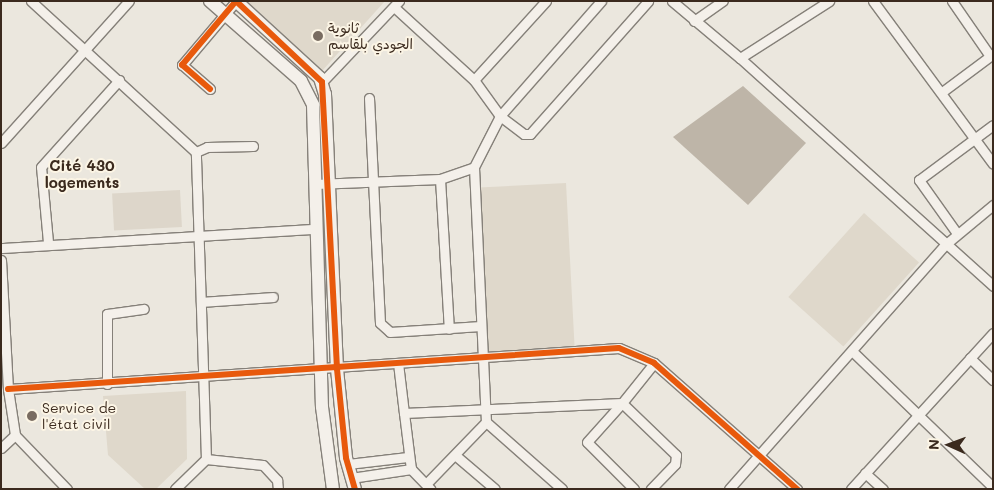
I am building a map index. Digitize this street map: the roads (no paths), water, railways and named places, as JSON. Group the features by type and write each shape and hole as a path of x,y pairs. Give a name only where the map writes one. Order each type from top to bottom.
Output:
{"street":[{"path":"30,1 196,152 206,459 175,489"},
{"path":"1,143 86,51 129,1"},
{"path":"210,1 269,50 309,93 315,184 315,229 325,444 333,489"},
{"path":"210,89 182,65 236,1 322,82 330,184 338,369 348,464 353,483 412,469"},
{"path":"474,80 546,1"},
{"path":"562,489 486,422 474,167 500,116 601,1"},
{"path":"322,82 396,4 474,80 500,116 518,132 530,134 648,1"},
{"path":"672,1 740,58 993,286"},
{"path":"694,21 723,1"},
{"path":"740,58 829,1"},
{"path":"873,1 942,92 993,164"},
{"path":"942,92 991,55 952,1"},
{"path":"48,242 42,166 119,80"},
{"path":"369,98 370,181 380,323 390,332 481,326"},
{"path":"956,232 919,180 993,125"},
{"path":"196,152 207,147 254,146"},
{"path":"315,184 440,179 474,167"},
{"path":"440,179 449,329"},
{"path":"729,489 956,232 993,205"},
{"path":"1,248 48,242 200,233 315,229"},
{"path":"1,260 8,389 15,435 67,489"},
{"path":"201,302 273,298"},
{"path":"107,384 107,314 144,308"},
{"path":"851,489 922,415 993,333"},
{"path":"8,389 107,384 322,368 338,369 398,363 619,348 654,363 797,489"},
{"path":"852,351 922,415 993,487"},
{"path":"970,358 993,380"},
{"path":"398,363 408,458 412,469 428,486 486,422"},
{"path":"634,489 587,442 654,363"},
{"path":"404,413 622,403 676,455 675,464 651,489"},
{"path":"1,448 15,435"},
{"path":"455,455 495,489"},
{"path":"348,464 408,458"},
{"path":"206,459 263,465 277,480 278,489"},
{"path":"865,473 883,489"}],"place":[{"name":"ثانوية الجودي بلقاسم","path":"318,36"},
{"name":"Service de l'état civil","path":"32,416"}],"district":[{"name":"Cité 430 logements","path":"82,174"}]}
